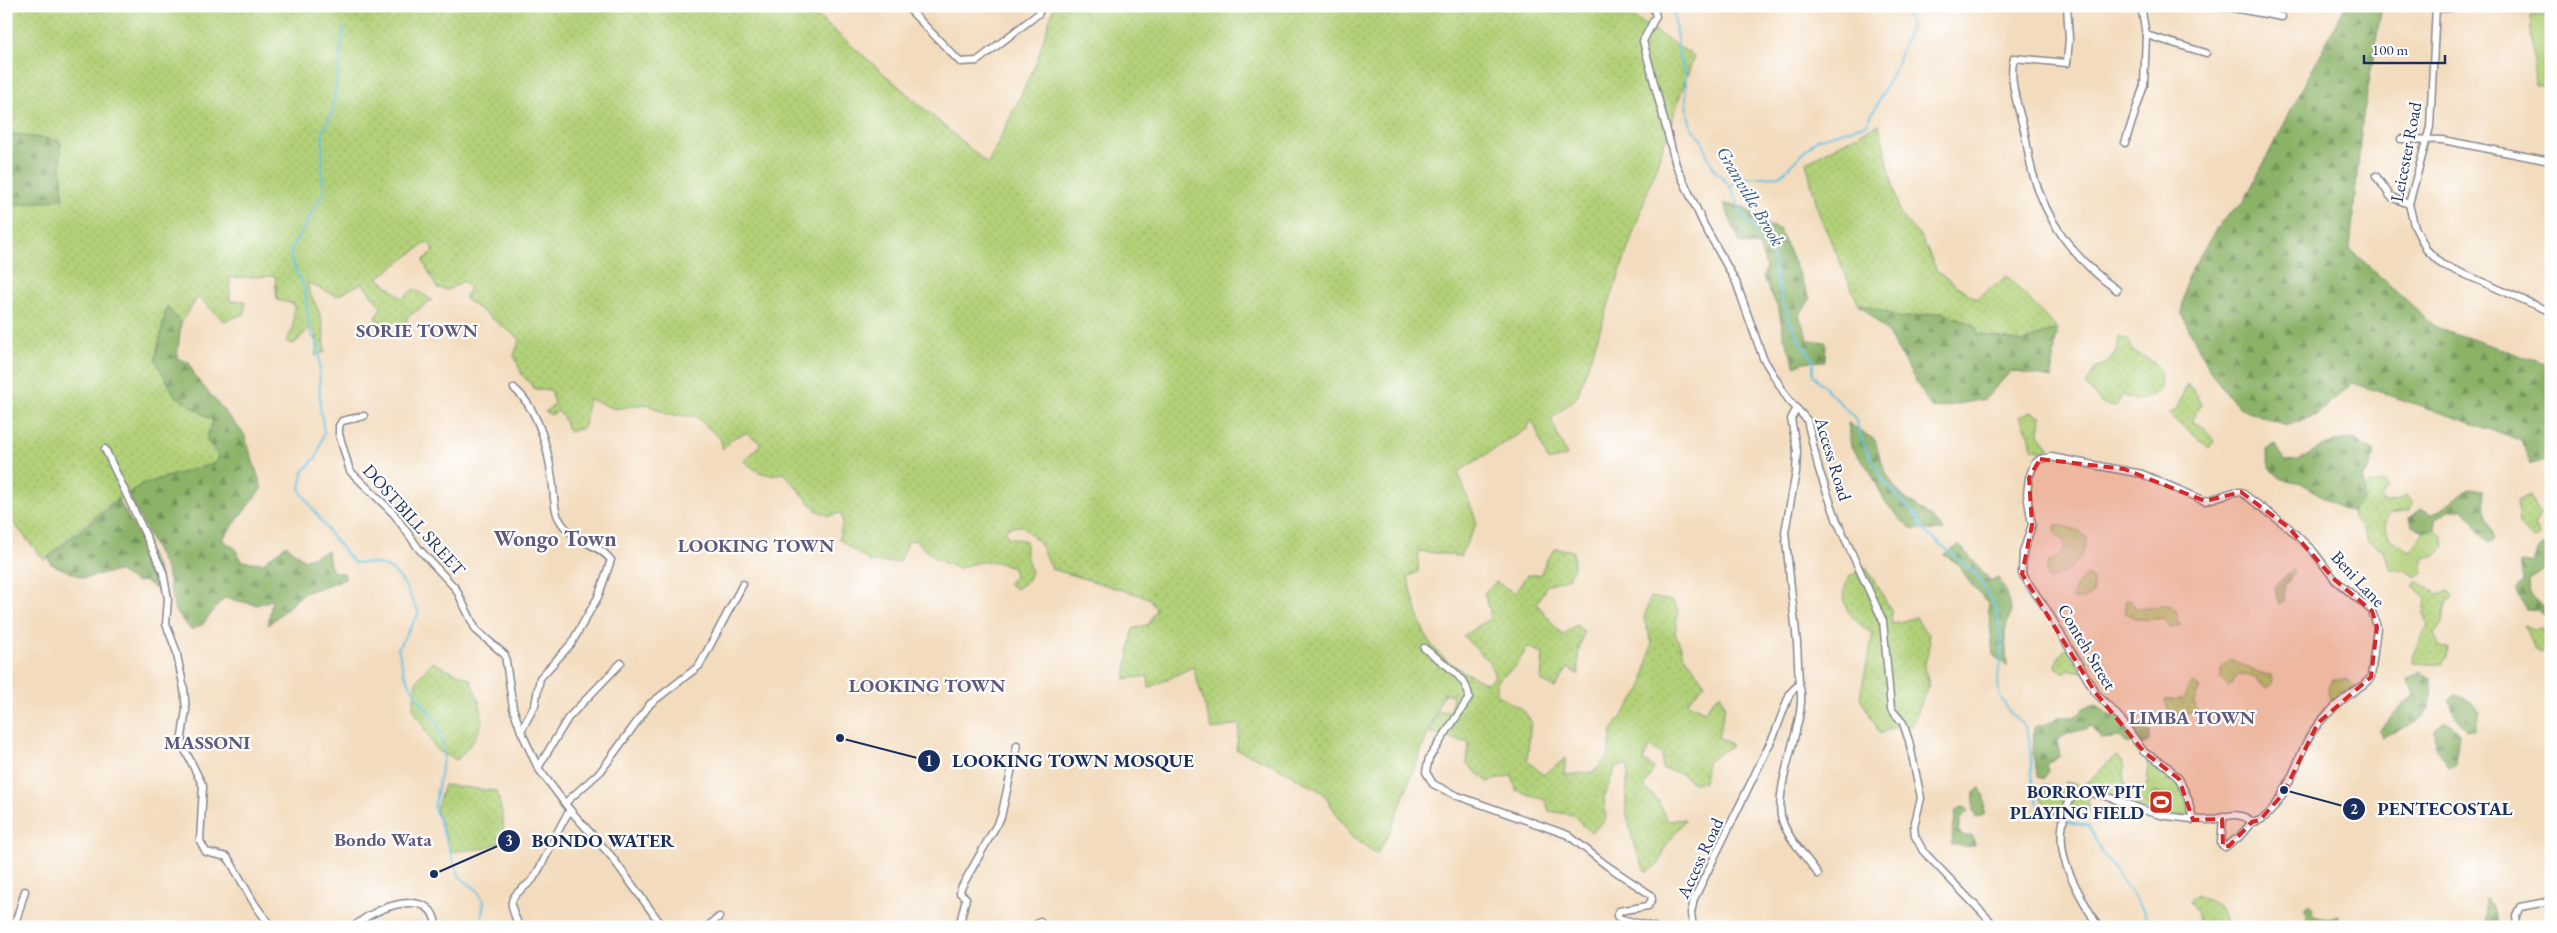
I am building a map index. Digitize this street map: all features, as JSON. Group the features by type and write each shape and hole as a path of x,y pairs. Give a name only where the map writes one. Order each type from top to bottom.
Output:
{"street":[{"path":"906,6 960,62 977,61 1038,14 1043,6"},
{"path":"1653,6 1656,16 1643,41 1676,165 1704,225 1736,282 1763,358 1796,410"},
{"path":"2067,6 2069,39 2066,64 2015,58 2013,60 2019,111 2032,170 2046,208 2056,227 2083,263 2117,290"},
{"path":"2125,143 2144,85 2146,35 2141,6"},
{"path":"2222,6 2282,17"},
{"path":"2436,7 2475,6"},
{"path":"913,13 919,7"},
{"name":"Leicester Road","path":"2436,7 2432,103 2427,138 2409,204 2416,232 2426,249 2438,262 2551,312"},
{"path":"2146,35 2206,53"},
{"path":"2402,139 2427,138 2504,150 2550,160"},
{"path":"2376,176 2391,197 2409,204"},
{"path":"514,388 522,395 534,417 548,454 558,516 577,539 611,560 598,597 571,644 540,678 534,705 521,731"},
{"name":"Access Road","path":"1693,927 1691,912 1694,899 1775,733 1790,693 1799,684 1797,643 1785,532 1797,465 1798,451 1791,419 1796,410 1805,415 1819,470 1837,521 1883,621 1891,709 1903,723 1909,741 1921,798 1914,826 1918,843 1923,851 1996,927"},
{"name":"DOSTBILL SREET","path":"364,416 342,421 339,426 339,434 350,470 394,514 419,549 456,590 476,630 505,655 513,708 538,768 564,803 611,856 663,927"},
{"path":"105,449 163,572 167,592 166,624 176,650 186,710 182,736 183,746 203,786 199,835 201,846 206,852 222,855 230,861 254,903 271,927"},
{"name":"Beni Lane","path":"2032,525 2027,494 2029,478 2034,464 2046,457 2142,474 2205,501 2234,492 2245,495 2302,540 2335,580 2368,606 2375,617 2377,627 2371,677 2320,720 2305,746 2300,762 2283,794 2260,820 2252,822 2239,838 2225,847 2221,844 2223,816"},
{"name":"Conteh Street","path":"2032,525 2023,552 2022,574 2047,610 2095,692 2120,718 2144,752 2167,766 2179,779 2188,798 2193,820"},
{"path":"564,803 601,771 650,704 699,666 743,584"},
{"path":"1424,648 1464,681 1469,689 1468,698 1430,758 1426,772 1433,784 1455,795 1568,835 1606,865 1651,895 1652,899 1648,906 1620,911 1617,916 1621,919 1654,927"},
{"path":"538,768 568,718 621,663"},
{"path":"1799,684 1802,700 1788,759 1781,815 1787,831 1818,874"},
{"path":"959,927 966,899 960,893 960,888 1001,817 1017,745"},
{"path":"2098,927 2068,872 2060,846 2064,815 2072,797 2084,793 2162,816 2193,820 2235,814 2244,816 2252,822"},
{"path":"519,927 511,904 512,899 528,886 542,865 558,829 570,810"},
{"path":"14,927 25,891"},
{"path":"2517,927 2516,915 2520,907 2551,901"},
{"path":"354,927 366,915 378,909 411,903 421,904 431,910 435,916 436,927"},
{"path":"707,927 719,917"},
{"path":"1035,927 1040,921"}],"highlighted area":[{"path":"2040,459 2124,469 2205,501 2241,492 2288,527 2335,580 2372,611 2377,627 2371,677 2318,723 2283,794 2260,820 2252,822 2229,846 2223,847 2222,819 2193,820 2179,779 2144,752 2095,692 2022,574 2032,525 2029,478"}],"green space":[{"path":"6,6 806,6 988,164 1036,63 1054,6 1615,6 1694,56 1577,397 1551,419 1567,456 1548,461 1532,419 1527,429 1458,472 1477,523 1460,556 1419,551 1418,572 1408,577 1418,616 1430,643 1439,654 1451,663 1487,683 1495,676 1489,662 1463,636 1489,619 1490,611 1484,593 1496,582 1515,593 1527,575 1540,575 1547,559 1556,548 1573,551 1574,567 1568,578 1547,585 1537,604 1562,635 1576,625 1584,631 1578,654 1579,675 1568,668 1555,688 1541,681 1543,654 1528,647 1516,666 1497,680 1497,695 1523,710 1531,721 1527,760 1543,775 1566,758 1564,775 1594,772 1608,756 1612,730 1642,688 1652,643 1644,619 1650,597 1672,601 1678,610 1675,633 1684,654 1705,684 1687,702 1704,711 1720,693 1725,707 1718,737 1732,745 1707,762 1704,782 1693,783 1680,773 1662,769 1662,755 1650,746 1643,760 1654,768 1644,787 1658,800 1667,821 1685,819 1666,846 1659,864 1646,872 1635,847 1628,822 1626,799 1628,765 1616,766 1604,796 1606,819 1591,833 1573,815 1549,811 1545,800 1516,790 1512,775 1488,782 1467,764 1469,743 1429,733 1438,712 1451,711 1453,695 1445,693 1442,697 1390,832 1377,854 1350,835 1323,793 1276,766 1236,749 1240,724 1212,730 1193,667 1149,688 1148,676 1125,679 1133,629 1149,624 1156,609 1149,598 1052,569 1039,543 1022,526 1009,527 1005,531 1008,537 1026,541 1026,555 1031,572 1027,581 1016,589 1008,583 1015,577 1013,567 985,562 958,569 933,557 915,540 908,541 900,562 870,562 839,539 843,521 841,513 829,516 816,510 784,473 762,473 744,461 761,444 747,433 735,437 723,449 720,438 695,416 669,415 646,404 615,409 589,399 583,428 569,432 563,417 558,411 551,415 545,412 554,405 551,390 535,389 522,375 514,355 520,339 464,298 470,288 463,281 448,290 437,288 423,261 434,250 427,242 378,278 402,298 414,289 432,300 406,318 409,325 390,327 375,319 381,307 362,283 337,296 307,283 321,317 323,332 325,352 315,356 317,336 310,327 294,344 286,342 293,329 294,304 277,300 275,276 230,278 230,301 245,301 245,314 224,321 198,297 181,323 167,307 175,395 214,421 219,457 216,463 142,484 106,507 44,560 6,514 6,206 63,199 60,141 6,133"},
{"path":"2345,6 2382,6 2362,123 2350,249 2436,327 2551,366 2551,458 2531,465 2521,440 2353,383 2316,415 2286,426 2238,407 2214,377 2181,314 2187,278 2218,225 2244,201"},
{"path":"2551,15 2551,85 2535,86 2530,16"},
{"path":"1879,124 1900,215 1922,238 1937,271 1976,299 2007,276 2057,329 2023,342 1978,334 1942,312 1902,318 1858,303 1819,214 1806,162"},
{"path":"6,133 60,141 63,199 6,206"},
{"path":"1724,204 1745,207 1767,225 1779,229 1810,299 1799,316 1809,340 1826,342 1825,361 1804,362 1795,366 1783,334 1779,310 1763,278 1766,267 1759,246 1740,243"},
{"path":"1858,303 1902,318 1942,312 1974,325 1978,334 2023,342 2057,329 2052,378 2011,371 1985,399 1932,409 1887,332"},
{"path":"167,306 181,323 177,358 189,363 196,378 244,434 262,488 222,540 235,548 242,561 263,563 286,545 304,560 327,551 333,570 344,573 345,579 304,593 268,625 272,600 257,605 224,598 203,624 191,630 175,611 167,572 128,494 142,484 216,463 219,457 206,439 213,421 175,395 155,360"},
{"path":"2119,337 2127,340 2133,352 2156,366 2161,376 2161,383 2159,392 2138,401 2122,395 2116,407 2103,405 2086,385 2096,367 2106,363 2113,356"},
{"path":"2187,384 2198,396 2201,405 2191,421 2204,427 2214,441 2209,448 2168,414 2176,410"},
{"path":"2032,412 2041,416 2039,434 2049,447 2046,453 2032,448 2029,434 2019,417"},
{"path":"1848,423 1875,440 1882,464 1894,487 1905,498 1926,513 1944,531 1913,529 1904,523 1886,503 1870,471 1851,447"},
{"path":"2352,438 2375,452 2369,470 2363,478 2364,499 2351,512 2339,507 2301,483 2282,479 2271,470 2266,449 2276,444 2285,461 2299,460 2323,445"},
{"path":"2385,483 2387,489 2381,497 2385,504 2399,500 2406,495 2412,503 2410,511 2389,514 2384,525 2390,538 2410,552 2424,531 2435,529 2443,538 2445,546 2436,556 2423,557 2423,572 2416,577 2407,571 2391,569 2383,550 2368,541 2363,529 2353,519 2351,512 2364,499 2363,490 2368,485"},
{"path":"2470,488 2483,490 2486,514 2495,539 2489,543 2478,531 2475,522 2463,510 2448,510 2435,519 2435,529 2424,531 2412,526 2410,518 2421,509 2431,515"},
{"path":"2530,495 2534,506 2540,514 2535,524 2539,536 2534,540 2519,524 2517,501"},
{"path":"118,499 159,571 160,588 158,590 144,581 136,582 118,571 84,578 51,564 48,558"},
{"path":"2056,524 2080,531 2087,538 2082,553 2074,565 2064,573 2049,580 2046,572 2048,563 2061,554 2065,543 2054,531"},
{"path":"1959,545 1990,580 1999,578 2005,590 2011,610 2005,632 2007,666 1993,655 1988,603 1970,583 1957,563 1944,555"},
{"path":"2544,545 2551,555 2551,566 2528,580 2528,586 2531,595 2547,612 2551,613 2551,624 2537,610 2526,609 2516,590 2523,582 2520,562 2533,563 2537,551"},
{"path":"1866,567 1891,610 1892,624 1916,617 1923,629 1929,634 1930,645 1924,667 1929,684 1912,726 1899,724 1880,734 1860,697 1873,634 1852,616 1845,604 1844,596 1848,577"},
{"path":"2293,569 2295,573 2285,585 2284,602 2280,605 2274,587"},
{"path":"2086,575 2093,579 2093,593 2084,599 2072,599 2076,586"},
{"path":"2417,581 2439,594 2449,590 2453,597 2446,603 2443,622 2434,633 2440,647 2448,648 2447,658 2442,664 2413,662 2412,656 2427,626 2424,614 2426,598 2413,586"},
{"path":"2126,599 2131,600 2136,608 2166,606 2171,608 2177,611 2177,621 2181,625 2170,628 2162,618 2142,619 2129,615 2124,612"},
{"path":"2524,625 2533,629 2542,628 2547,648 2541,653 2534,650"},
{"path":"2066,648 2083,672 2072,670 2063,672 2056,667 2057,660"},
{"path":"2231,659 2260,674 2271,675 2273,683 2266,688 2253,677 2239,674 2229,687 2221,679 2221,668"},
{"path":"432,662 470,679 480,705 482,722 479,731 457,760 436,750 413,708 416,682"},
{"path":"2420,671 2432,680 2431,700 2427,712 2413,723 2382,737 2379,730 2414,694 2407,680"},
{"path":"2333,679 2346,679 2357,689 2333,710 2328,690"},
{"path":"2192,682 2200,688 2194,701 2197,711 2185,713 2174,719 2170,716 2165,700 2183,699"},
{"path":"2457,694 2472,703 2480,712 2474,731 2466,730 2454,713 2449,700"},
{"path":"2096,704 2109,715 2126,717 2150,730 2150,741 2144,744 2126,743 2120,737 2102,739 2091,726 2070,733 2057,741 2060,756 2046,764 2048,771 2044,779 2038,777 2033,755 2034,727 2047,724 2058,717 2074,717 2085,707"},
{"path":"2445,722 2452,725 2459,733 2455,764 2448,768 2445,760 2436,748 2435,730"},
{"path":"2118,756 2124,767 2124,781 2131,806 2089,794 2087,817 2069,816 2050,811 2041,799 2037,790 2045,785 2059,792 2066,782 2082,786"},
{"path":"2150,756 2179,779 2193,820 2137,808 2137,801 2148,781 2147,759"},
{"path":"444,785 497,791 503,818 504,840 487,848 451,852 436,810"},
{"path":"1980,787 1985,802 1984,815 1976,818 1973,811 1974,792"},
{"name":"BORROW PIT PLAYING FIELD","path":"2153,791 2173,797 2169,812 2148,806"},
{"path":"1965,806 1968,811 1962,817 1958,831 1964,836 1973,836 1975,845 1967,847 1951,844 1956,810"},
{"path":"2195,895 2213,902 2220,908 2226,927 2218,927 2213,919 2207,927 2200,927 2197,911 2189,902"},
{"path":"2485,897 2493,906 2500,927 2487,927"},
{"path":"2310,904 2313,907 2312,914 2319,918 2339,915 2338,927 2317,924 2315,927 2307,927 2305,907"}],"waterway":[{"name":"Granville Brook","path":"1673,6 1679,57 1686,74 1686,104 1691,127 1702,139 1707,155 1716,172 1730,186 1743,215 1772,251 1776,280 1783,303 1795,333 1813,359 1813,375 1855,418 1863,443 1884,482 1918,518 1923,530 1974,572 1991,599 1998,614 2002,650 1998,676 1999,694 2008,710 2025,727 2029,737 2033,791 2042,812 2064,821 2088,826 2106,858 2142,908 2147,919 2145,927"},
{"path":"1730,186 1743,178 1780,176 1817,139 1867,124 1895,68 1911,26 1904,6"},
{"path":"344,27 332,113 323,131 322,174 324,192 292,247 291,260 305,290 309,330 319,346 320,406 324,432 317,456 303,472 300,490 331,535 354,563 369,563 389,568 402,581 419,613 398,648 404,673 419,700 438,723 444,754 434,808 460,877 477,890 484,901 480,927"}],"place":[{"name":"LOOKING TOWN MOSQUE","path":"840,738"},
{"name":"PENTECOSTAL","path":"2284,790"},
{"name":"BORROW PIT PLAYING FIELD","path":"2161,802"},
{"name":"BONDO WATER","path":"434,874"}],"district":[{"name":"SORIE TOWN","path":"417,330"},
{"name":"Wongo Town","path":"555,538"},
{"name":"LOOKING TOWN","path":"756,545"},
{"name":"LOOKING TOWN","path":"927,685"},
{"name":"LIMBA TOWN","path":"2192,717"},
{"name":"MASSONI","path":"207,742"},
{"name":"Bondo Wata","path":"383,839"}]}
